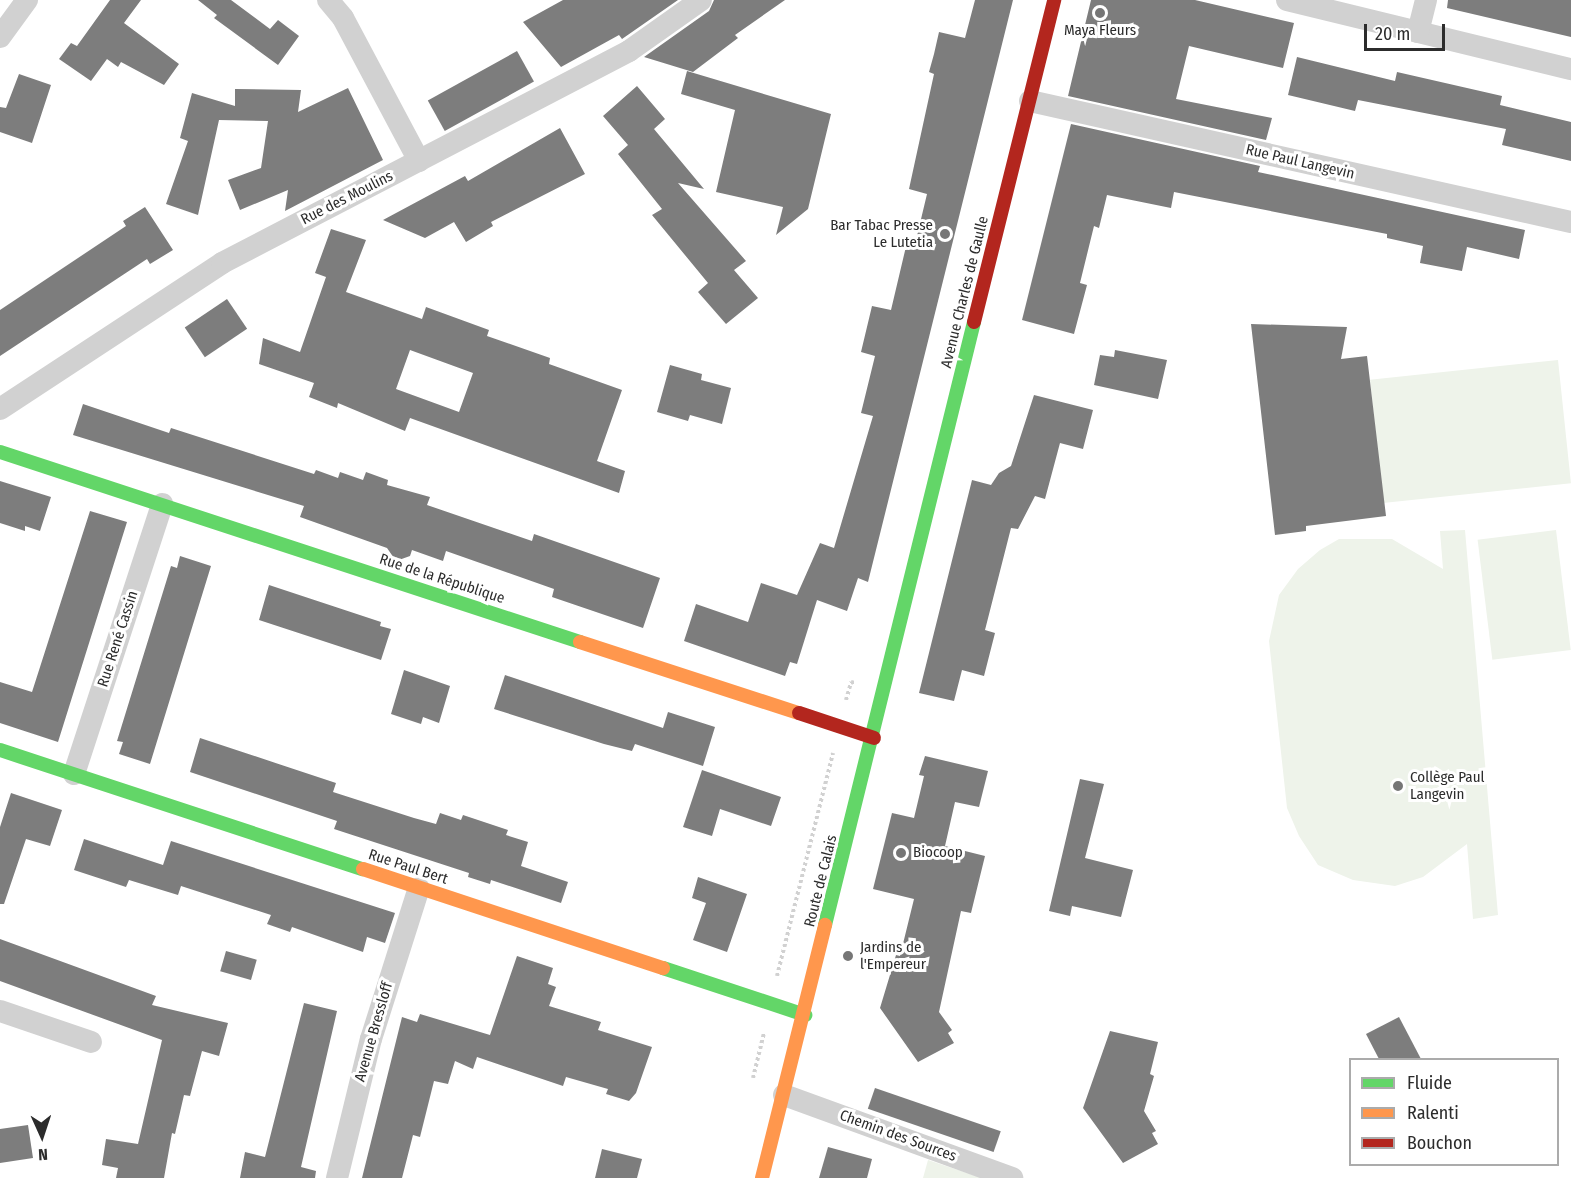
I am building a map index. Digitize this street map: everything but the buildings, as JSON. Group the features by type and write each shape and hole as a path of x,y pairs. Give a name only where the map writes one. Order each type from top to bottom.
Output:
{"street":[{"path":"0,37 27,0"},
{"path":"328,0 347,26 419,161"},
{"name":"Rue des Moulins","path":"0,409 214,268 629,51 701,0"},
{"name":"Avenue Charles de Gaulle","path":"907,591 1054,0"},
{"path":"1287,0 1571,69"},
{"path":"1418,32 1426,0"},
{"name":"Rue Paul Langevin","path":"1030,101 1571,222"},
{"name":"Rue de la République","path":"0,452 874,738"},
{"name":"Rue René Cassin","path":"74,774 162,504"},
{"name":"Route de Calais","path":"762,1178 874,738 907,591"},
{"name":"Rue Paul Bert","path":"0,750 805,1016"},
{"name":"Avenue Bressloff","path":"337,1178 370,1039 419,888"},
{"path":"0,1011 92,1042"},
{"name":"Chemin des Sources","path":"784,1095 1012,1178"}],"path":[{"path":"752,1086 850,682"}],"shaded area":[{"path":"1558,360 1571,483 1383,503 1370,380"},
{"path":"1465,530 1498,915 1473,919 1467,844 1423,877 1395,886 1353,880 1318,865 1299,836 1287,808 1269,641 1279,595 1298,569 1320,550 1339,539 1392,539 1443,569 1440,531"},
{"path":"1556,530 1571,650 1492,660 1478,540"},
{"path":"928,1160 982,1178 923,1178"}],"traffic: fast":[{"path":"825,925 974,322"},
{"path":"0,452 580,642"},
{"path":"0,750 363,869"},
{"path":"663,968 805,1015"}],"traffic: slow":[{"path":"580,642 799,713"},
{"path":"363,869 663,968"},
{"path":"762,1178 825,925"}],"traffic: jam":[{"path":"974,322 1054,0"},
{"path":"799,713 874,738"}],"place":[{"name":"Maya Fleurs","path":"1100,13"},
{"name":"Bar Tabac Presse Le Lutetia","path":"945,234"},
{"name":"Collège Paul Langevin","path":"1398,786"},
{"name":"Biocoop","path":"901,853"},
{"name":"Jardins de l'Empereur","path":"848,956"}]}
